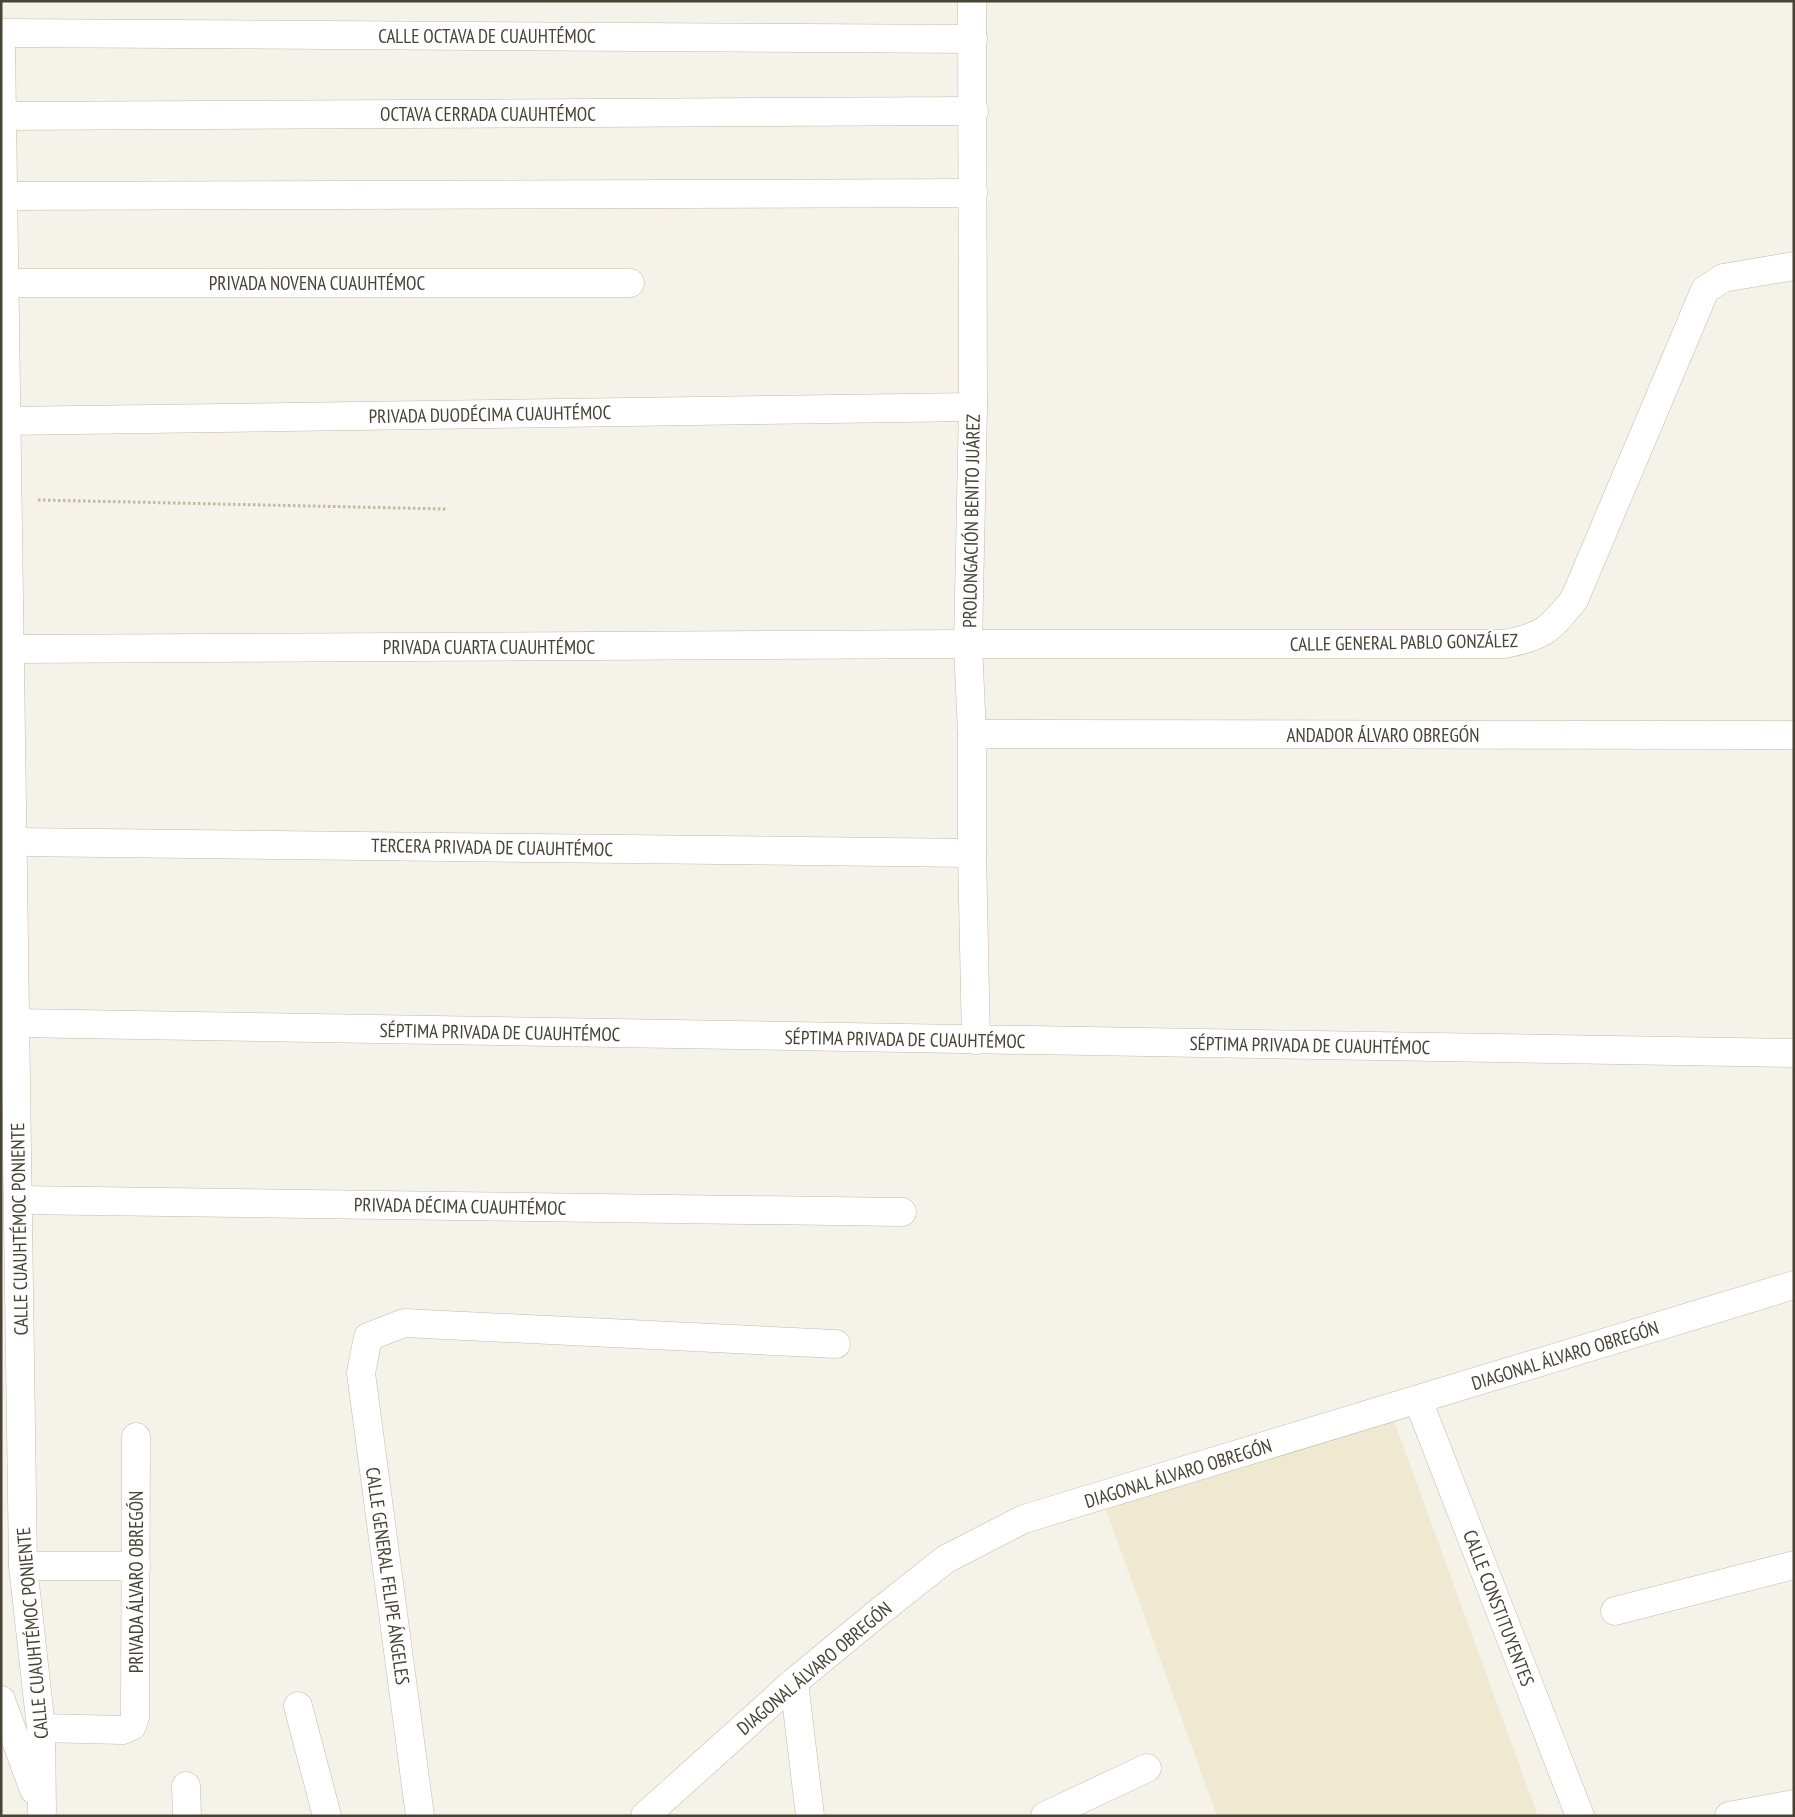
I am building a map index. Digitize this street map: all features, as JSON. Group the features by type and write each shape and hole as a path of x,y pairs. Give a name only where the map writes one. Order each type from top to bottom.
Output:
{"street":[{"name":"PROLONGACIÓN BENITO JUÁREZ","path":"972,1 974,111 973,407 968,644 972,734 972,853 976,1040"},
{"name":"CALLE OCTAVA DE CUAUHTÉMOC","path":"1,33 973,39"},
{"name":"CALLE CUAUHTÉMOC PONIENTE","path":"1,46 23,1566 41,1728 42,1814"},
{"name":"OCTAVA CERRADA CUAUHTÉMOC","path":"2,116 974,111"},
{"path":"3,196 973,192"},
{"name":"CALLE GENERAL PABLO GONZÁLEZ","path":"968,644 1504,644 1528,640 1552,626 1574,600 1705,290 1723,278 1794,266"},
{"name":"PRIVADA NOVENA CUAUHTÉMOC","path":"5,283 630,283"},
{"name":"PRIVADA DUODÉCIMA CUAUHTÉMOC","path":"6,421 973,407"},
{"name":"PRIVADA CUARTA CUAUHTÉMOC","path":"10,649 968,644"},
{"name":"ANDADOR ÁLVARO OBREGÓN","path":"972,734 1794,736"},
{"name":"TERCERA PRIVADA DE CUAUHTÉMOC","path":"13,842 972,853"},
{"name":"SÉPTIMA PRIVADA DE CUAUHTÉMOC","path":"16,1023 1794,1053"},
{"name":"PRIVADA DÉCIMA CUAUHTÉMOC","path":"18,1200 902,1212"},
{"name":"DIAGONAL ÁLVARO OBREGÓN","path":"645,1816 794,1682 946,1559 1024,1519 1794,1285"},
{"name":"CALLE GENERAL FELIPE ÁNGELES","path":"420,1816 361,1373 368,1337 404,1322 836,1344"},
{"name":"CALLE CONSTITUYENTES","path":"1418,1400 1580,1816"},
{"name":"PRIVADA ÁLVARO OBREGÓN","path":"41,1728 123,1730 132,1726 135,1717 136,1437"},
{"path":"1615,1611 1794,1565"},
{"path":"23,1566 136,1566"},
{"path":"794,1682 810,1816"},
{"path":"2,1706 42,1814"},
{"path":"298,1706 327,1816"},
{"path":"1045,1816 1147,1768"},
{"path":"186,1786 187,1816"},
{"path":"1729,1816 1794,1804"}],"path":[{"path":"8,499 446,509"}],"shaded area":[{"path":"1389,1407 1538,1816 1217,1816 1106,1510"}]}
